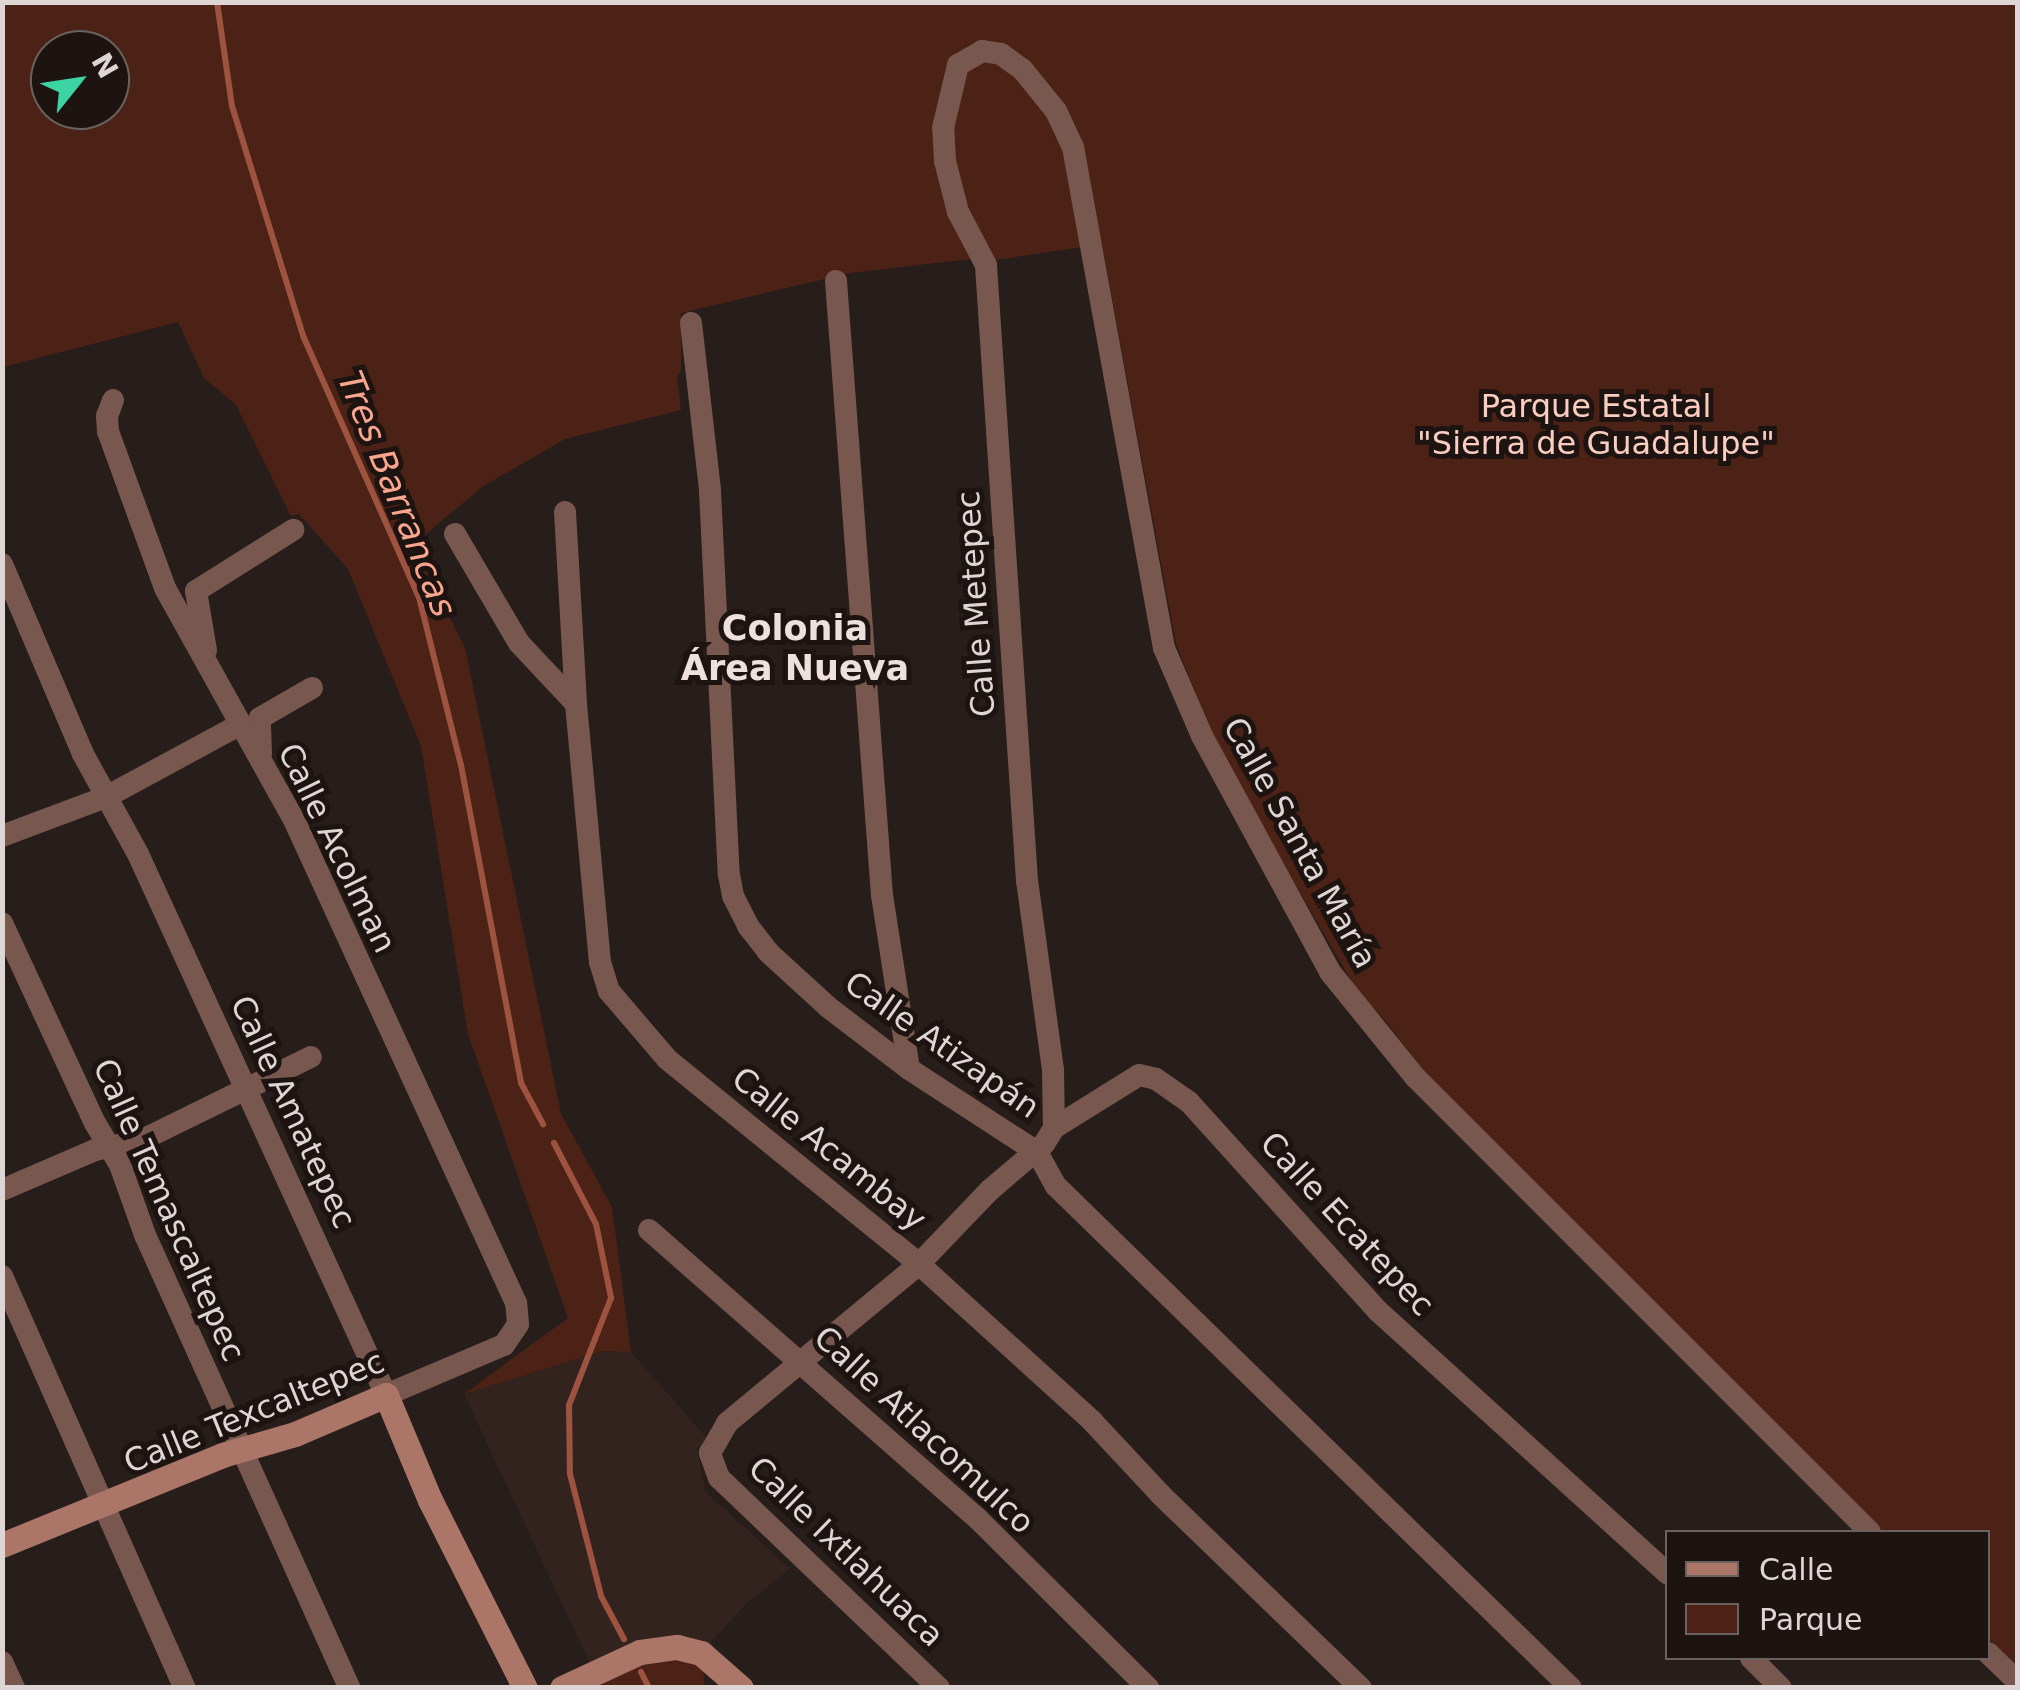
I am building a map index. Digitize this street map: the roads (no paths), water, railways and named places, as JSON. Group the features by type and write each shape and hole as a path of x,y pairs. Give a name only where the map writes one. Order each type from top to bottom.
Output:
{"street":[{"name":"Calle Santa María","path":"964,58 993,50 1012,60 1056,111 1073,148 1164,648 1178,690 1330,972 1415,1077 1868,1530"},
{"name":"Calle Metepec","path":"964,58 958,65 944,128 945,162 958,212 986,265 1027,881 1053,1070 1054,1128"},
{"path":"836,281 882,895 910,1069"},
{"name":"Calle Atizapán","path":"691,324 710,492 733,896 768,952 828,1007 910,1069 1037,1152 1056,1186 1571,1688"},
{"name":"Calle Acolman","path":"113,400 107,416 108,431 151,554 205,663 294,820 516,1303 518,1324"},
{"name":"Calle Acambay","path":"565,512 576,704 600,962 610,991 668,1060 919,1264 1092,1421 1161,1494 1362,1688"},
{"path":"205,663 206,642 196,591 293,530"},
{"path":"454,534 519,643 576,704"},
{"name":"Calle Amatepec","path":"2,564 58,701 138,854 386,1395 430,1500 525,1688"},
{"path":"263,767 260,718 312,688"},
{"path":"2,836 106,797 239,726"},
{"name":"Calle Temascaltepec","path":"2,924 120,1165 145,1234 350,1688"},
{"path":"2,1190 108,1147 142,1140 311,1057"},
{"name":"Calle Ecatepec","path":"1054,1128 1139,1074 1156,1079 1189,1102 1378,1311 1665,1571"},
{"path":"802,1360 919,1264 990,1190 1037,1152 1054,1128"},
{"name":"Calle Atlacomulco","path":"649,1230 802,1360 978,1519 1148,1688"},
{"path":"2,1276 184,1688"},
{"name":"Calle Texcaltepec","path":"2,1546 240,1448 295,1434 504,1345 518,1324"},
{"name":"Calle Ixtlahuaca","path":"802,1360 717,1434 711,1462 726,1484 939,1688"},
{"path":"562,1688 640,1652 658,1648 690,1649 716,1664 741,1688"},
{"path":"1990,1655 2018,1682"},
{"path":"1753,1660 1782,1688"},
{"path":"2,1662 14,1688"}],"waterway":[{"name":"Tres Barrancas","path":"217,2 232,106 304,338 419,597 461,765 521,1083 543,1124"},
{"name":"Tres Barrancas","path":"554,1143 596,1224 611,1298 569,1405 570,1474 601,1596 624,1639"},
{"name":"Tres Barrancas","path":"641,1672 649,1688"}],"district":[{"name":"Colonia Área Nueva","path":"795,648"}],"park label":[{"name":"Parque Estatal \"Sierra de Guadalupe\"","path":"1596,426"}]}
